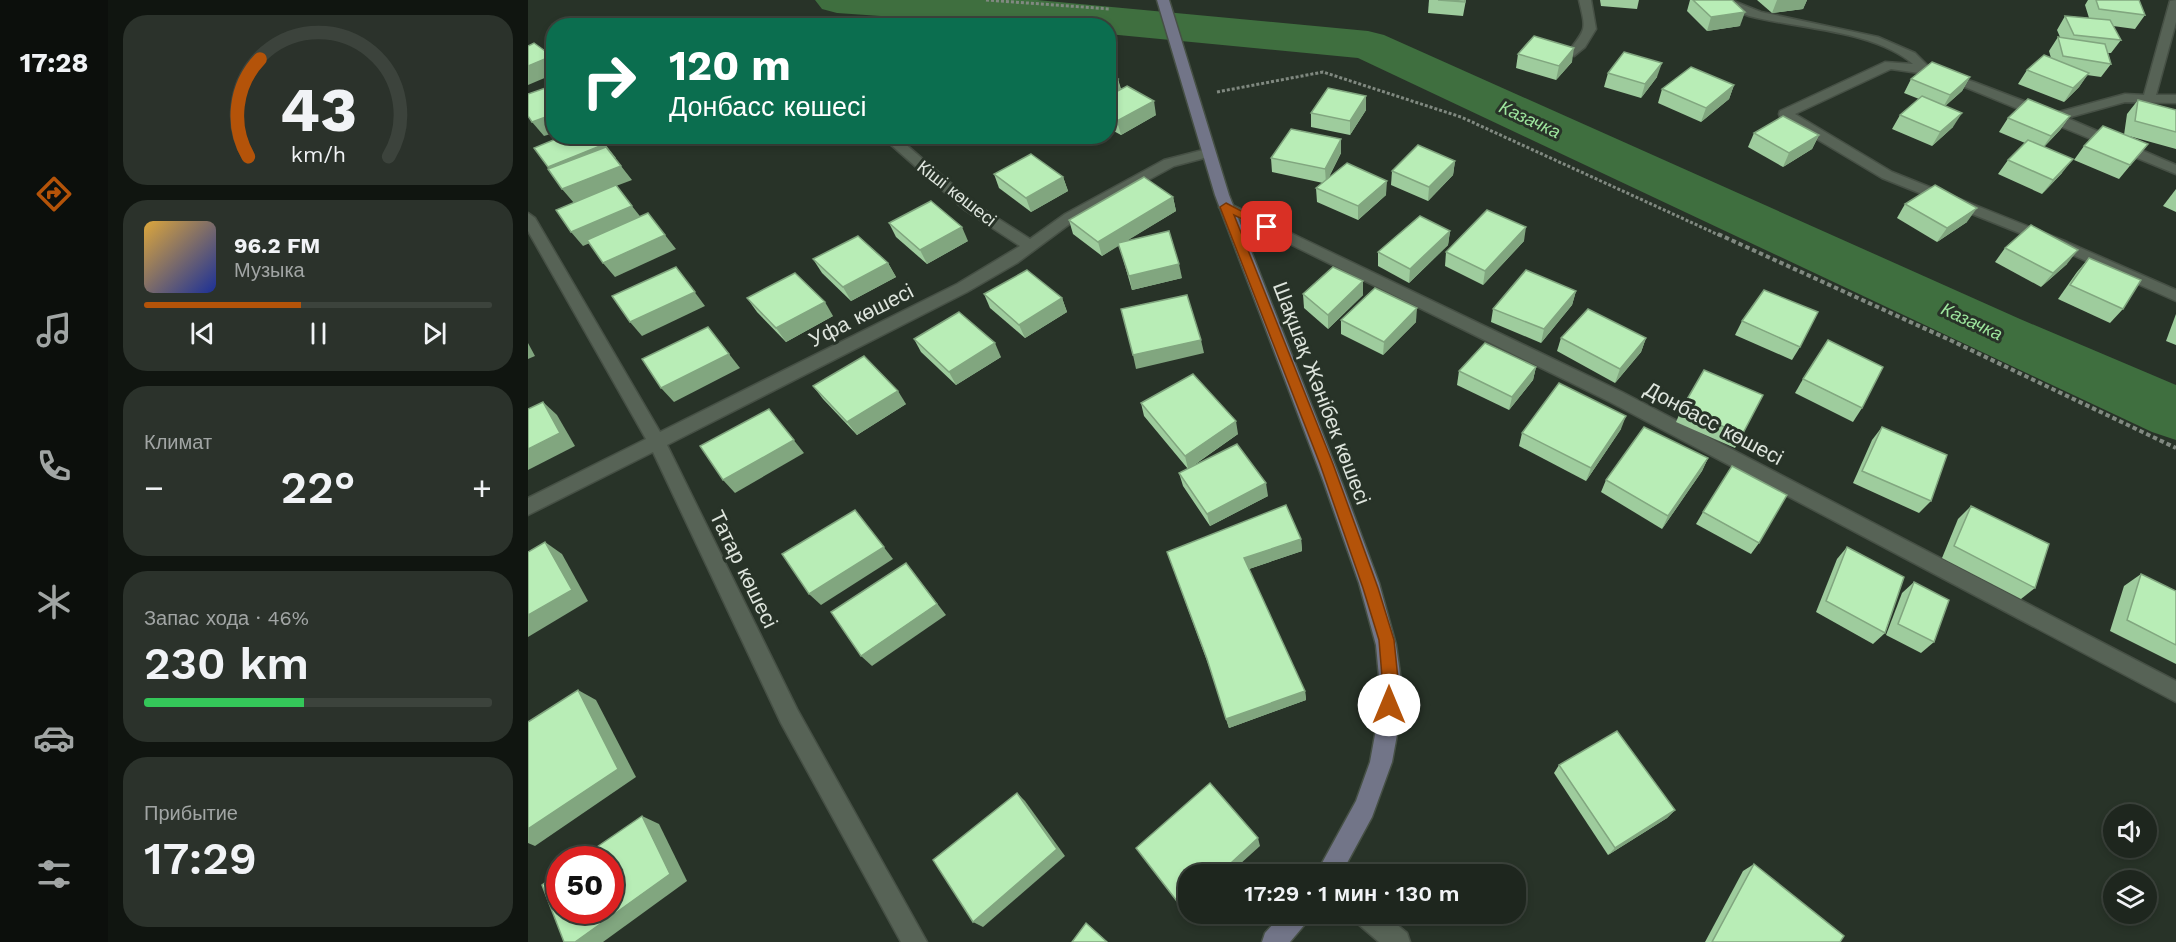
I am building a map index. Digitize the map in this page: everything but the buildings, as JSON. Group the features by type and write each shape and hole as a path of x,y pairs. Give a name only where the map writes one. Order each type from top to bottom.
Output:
{"main road":[{"name":"Шақшақ Жәнібек көшесі","path":"1163,0 1193,96 1207,153 1326,464 1386,640 1391,689 1387,738 1372,792 1361,819 1353,837 1335,864"},
{"path":"1274,942 1289,924"}],"street":[{"path":"1574,52 1588,39 1591,31 1585,0"},
{"path":"1724,0 1743,11 1766,17 1870,38 1910,56 1927,72"},
{"path":"2150,98 2176,2"},
{"path":"2176,170 2056,117 1958,80 1901,65 1889,65 1785,114 1887,175 2062,245 2176,296"},
{"path":"2056,117 2125,98 2176,99"},
{"name":"Кіші көшесі","path":"896,144 970,207 1030,246"},
{"name":"Уфа көшесі","path":"528,507 962,288 1030,246 1070,217 1169,163 1207,153"},
{"name":"Донбасс көшесі","path":"1226,207 1616,397 2176,692"},
{"name":"Татар көшесі","path":"528,218 656,441 789,716 915,942"},
{"path":"1377,924 1398,942"}],"path":[{"path":"986,0 1110,9"},
{"path":"1193,96 1323,72 1461,117 1952,341 2176,448"}],"waterway":[{"name":"Казачка","path":"837,0 1085,18"},
{"name":"Казачка","path":"1116,21 1368,45 1998,335 2176,414"}],"route":[{"path":"1267,227 1226,207 1326,464 1370,588 1386,640 1391,689 1389,705"}]}
